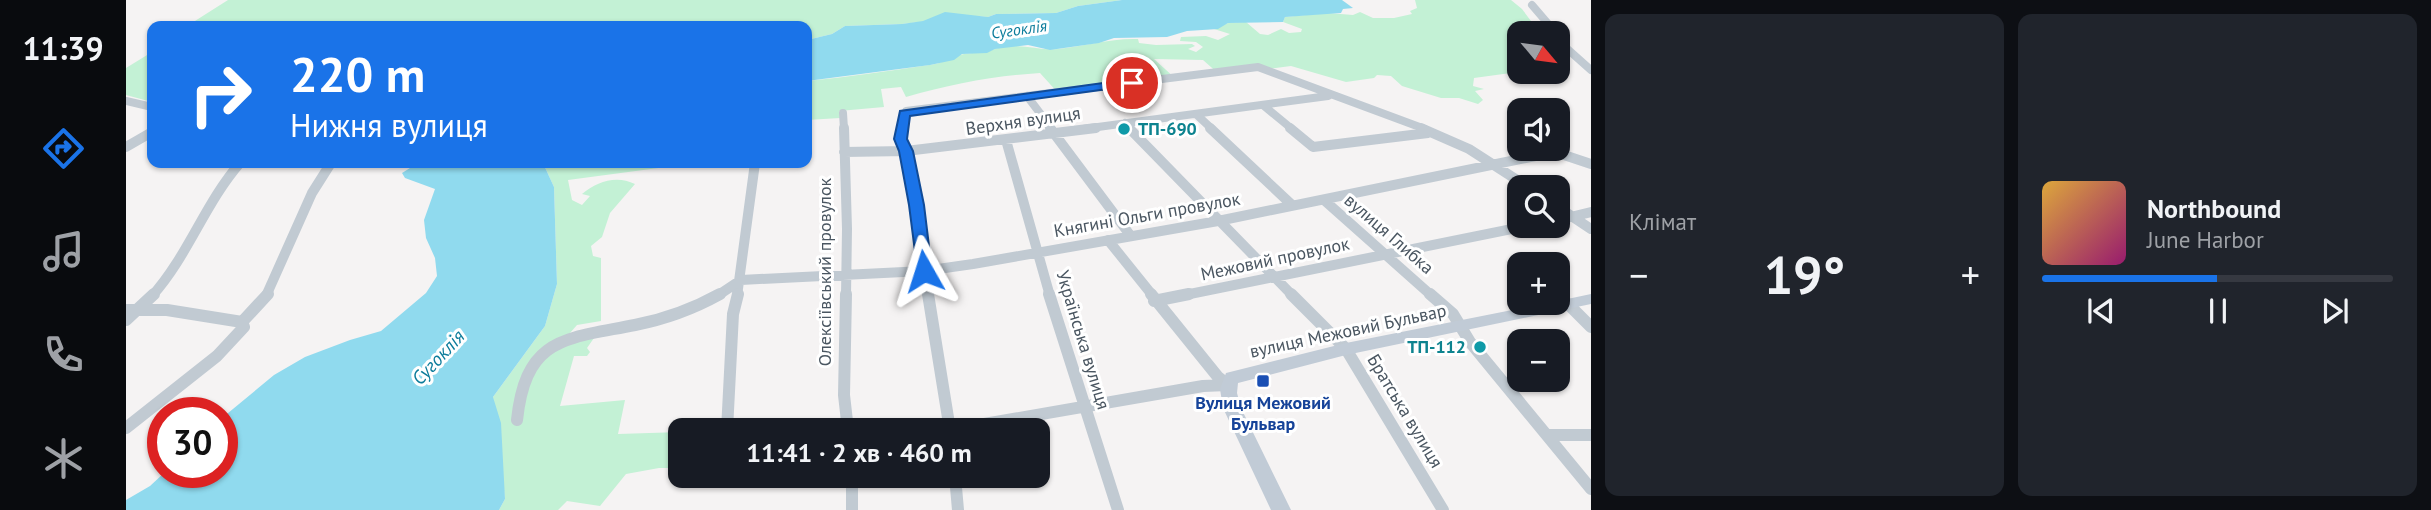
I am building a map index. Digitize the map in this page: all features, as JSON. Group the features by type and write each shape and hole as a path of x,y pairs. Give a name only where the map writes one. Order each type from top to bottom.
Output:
{"street":[{"path":"1529,2 1545,21"},
{"path":"1541,16 1544,21"},
{"path":"1570,49 1591,69"},
{"path":"948,418 916,205 906,151 900,139 906,111 1258,67 1469,149 1509,175"},
{"name":"Верхня вулиця","path":"844,152 906,151 1006,140 1331,95"},
{"path":"1027,96 1130,235"},
{"path":"126,101 147,106"},
{"path":"1264,106 1313,147 1431,133"},
{"name":"Олексіївський провулок","path":"843,113 847,274 844,395 847,418"},
{"path":"1197,115 1293,205"},
{"name":"Братська вулиця","path":"1125,123 1346,349 1443,510"},
{"path":"126,147 147,135"},
{"name":"Українська вулиця","path":"1006,140 1065,350 1118,510"},
{"name":"Княгині Ольги провулок","path":"741,280 924,271 1218,221 1555,152 1588,161"},
{"path":"129,314 150,300 183,255 224,180 235,168"},
{"path":"242,322 268,293 312,193 328,168"},
{"path":"728,418 733,314 741,280 754,168"},
{"name":"вулиця Глибка","path":"1324,200 1453,314 1460,327 1591,489"},
{"path":"1570,218 1591,212"},
{"path":"1570,215 1591,229"},
{"name":"Межовий провулок","path":"1154,301 1507,230"},
{"path":"1108,240 1154,301 1218,377 1228,385 1232,408 1281,510"},
{"path":"517,420 522,379 535,361 553,346 569,337 684,314 718,298 741,280"},
{"name":"вулиця Межовий Бульвар","path":"1570,304 1591,299"},
{"path":"1570,306 1591,327"},
{"path":"129,314 167,310 242,322"},
{"name":"вулиця Межовий Бульвар","path":"1027,418 1203,386 1228,385 1232,378 1242,373 1516,315"},
{"path":"126,428 218,356 244,327 242,322"},
{"path":"1548,435 1591,435"},
{"path":"852,488 852,510"},
{"path":"956,488 958,510"}],"green space":[{"path":"228,0 1122,0 1078,6 1056,13 996,14 988,17 973,16 902,24 845,26 832,34 812,39 812,21 195,21"},
{"path":"1415,0 1511,0 1531,21 1507,21 1507,74 1474,78 1473,86 1484,89 1475,91 1483,100 1478,104 1459,98 1441,98 1402,86 1391,76 1377,75 1374,78 1346,82 1291,66 1220,75 1203,60 1154,59 1176,79 1059,94 1040,73 973,81 906,97 901,87 881,89 884,107 839,111 840,118 812,120 812,80 934,64 964,54 1011,46 1058,49 1138,39 1139,43 1156,45 1192,44 1195,46 1188,49 1196,52 1203,47 1196,42 1180,41 1181,37 1206,36 1218,40 1230,34 1214,29 1228,23 1246,22 1260,34 1268,35 1281,29 1289,33 1301,32 1302,29 1283,22 1285,17 1328,13 1353,15 1360,12 1373,18 1394,18 1412,14 1410,11 1417,8"},
{"path":"147,55 147,101 126,95 126,68"},
{"path":"545,168 658,168 568,180 572,200 582,205 590,196 582,194 601,183 621,180 635,184 610,213 602,237 591,246 593,256 601,258 601,321 577,325 570,333 594,338 587,348 590,352 587,356 574,356 560,406 625,400 618,434 668,432 668,468 626,474 600,506 567,501 558,510 499,510 505,499 493,397 545,326 557,284 554,187"}],"water":[{"name":"Сугоклія","path":"1122,0 1342,0 1353,8 1343,9 1341,13 1285,17 1283,22 1228,23 1218,29 1187,31 1167,37 1114,38 1099,43 1050,50 1028,45 995,49 987,53 962,54 954,60 930,65 812,80 812,39 832,34 845,26 902,24 923,21 945,12 988,17 996,14 1056,13 1078,6"},
{"name":"Сугоклія","path":"410,168 545,168 554,187 557,284 545,326 493,397 501,423 505,499 499,510 126,510 126,500 147,488 238,488 238,405 274,375 305,357 381,331 426,293 437,276 435,258 426,238 424,220 435,189 405,178 402,173"}],"place":[{"name":"ТП-690","path":"1124,129"},
{"name":"ТП-112","path":"1480,347"},
{"name":"Вулиця Межовий Бульвар","path":"1263,381"}],"route":[{"path":"924,271 916,205 906,151 900,139 906,111 1132,83"}]}
